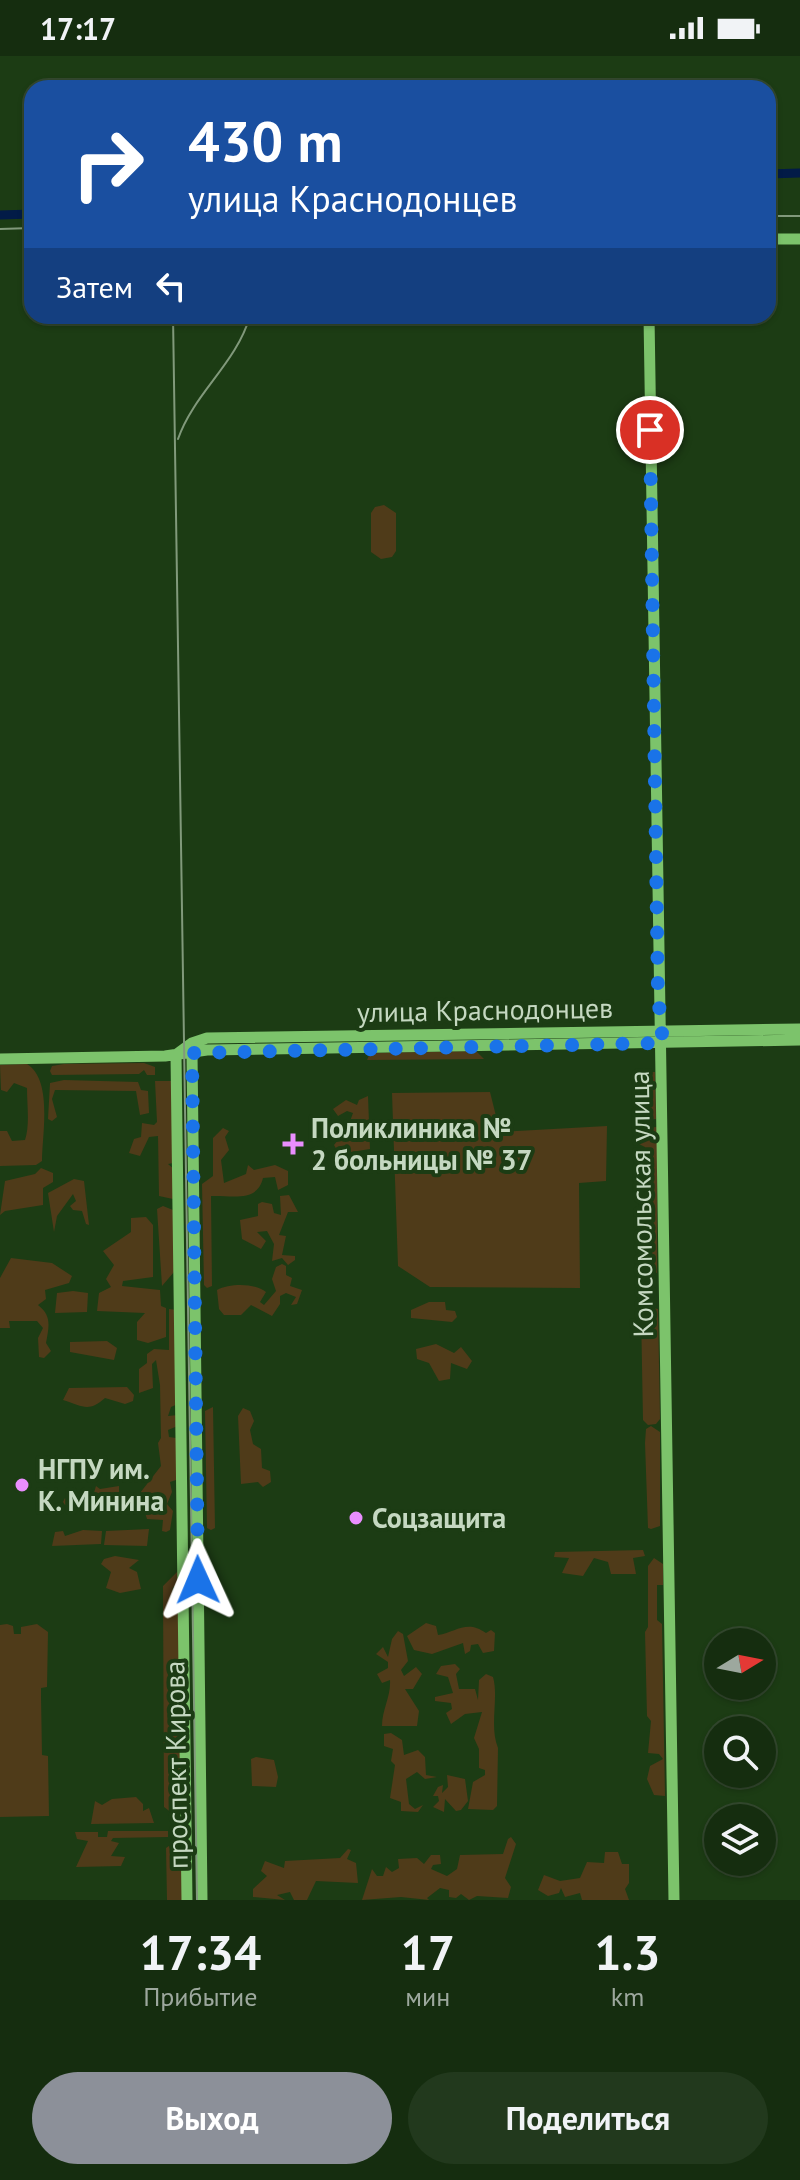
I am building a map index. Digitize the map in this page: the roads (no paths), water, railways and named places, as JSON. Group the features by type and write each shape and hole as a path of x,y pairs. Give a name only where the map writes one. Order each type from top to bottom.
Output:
{"street":[{"path":"776,239 800,239"},
{"name":"Комсомольская улица","path":"649,324 674,1900"},
{"name":"улица Краснодонцев","path":"0,1059 662,1037 800,1029"},
{"name":"улица Краснодонцев","path":"176,1055 192,1043 207,1038 662,1037 800,1040"},
{"name":"проспект Кирова","path":"192,1053 202,1900"},
{"name":"проспект Кирова","path":"176,1055 187,1900"}],"waterway":[{"path":"776,174 800,173"},
{"path":"0,215 24,214"}],"tram line":[{"path":"776,216 800,216"},
{"path":"0,229 24,228"},
{"path":"173,324 197,1900"},
{"path":"178,439 194,407 235,349 247,324"}],"place":[{"name":"Поликлиника № 2 больницы № 37","path":"293,1144"},
{"name":"НГПУ им. К. Минина","path":"22,1485"},
{"name":"Соцзащита","path":"356,1518"}]}
